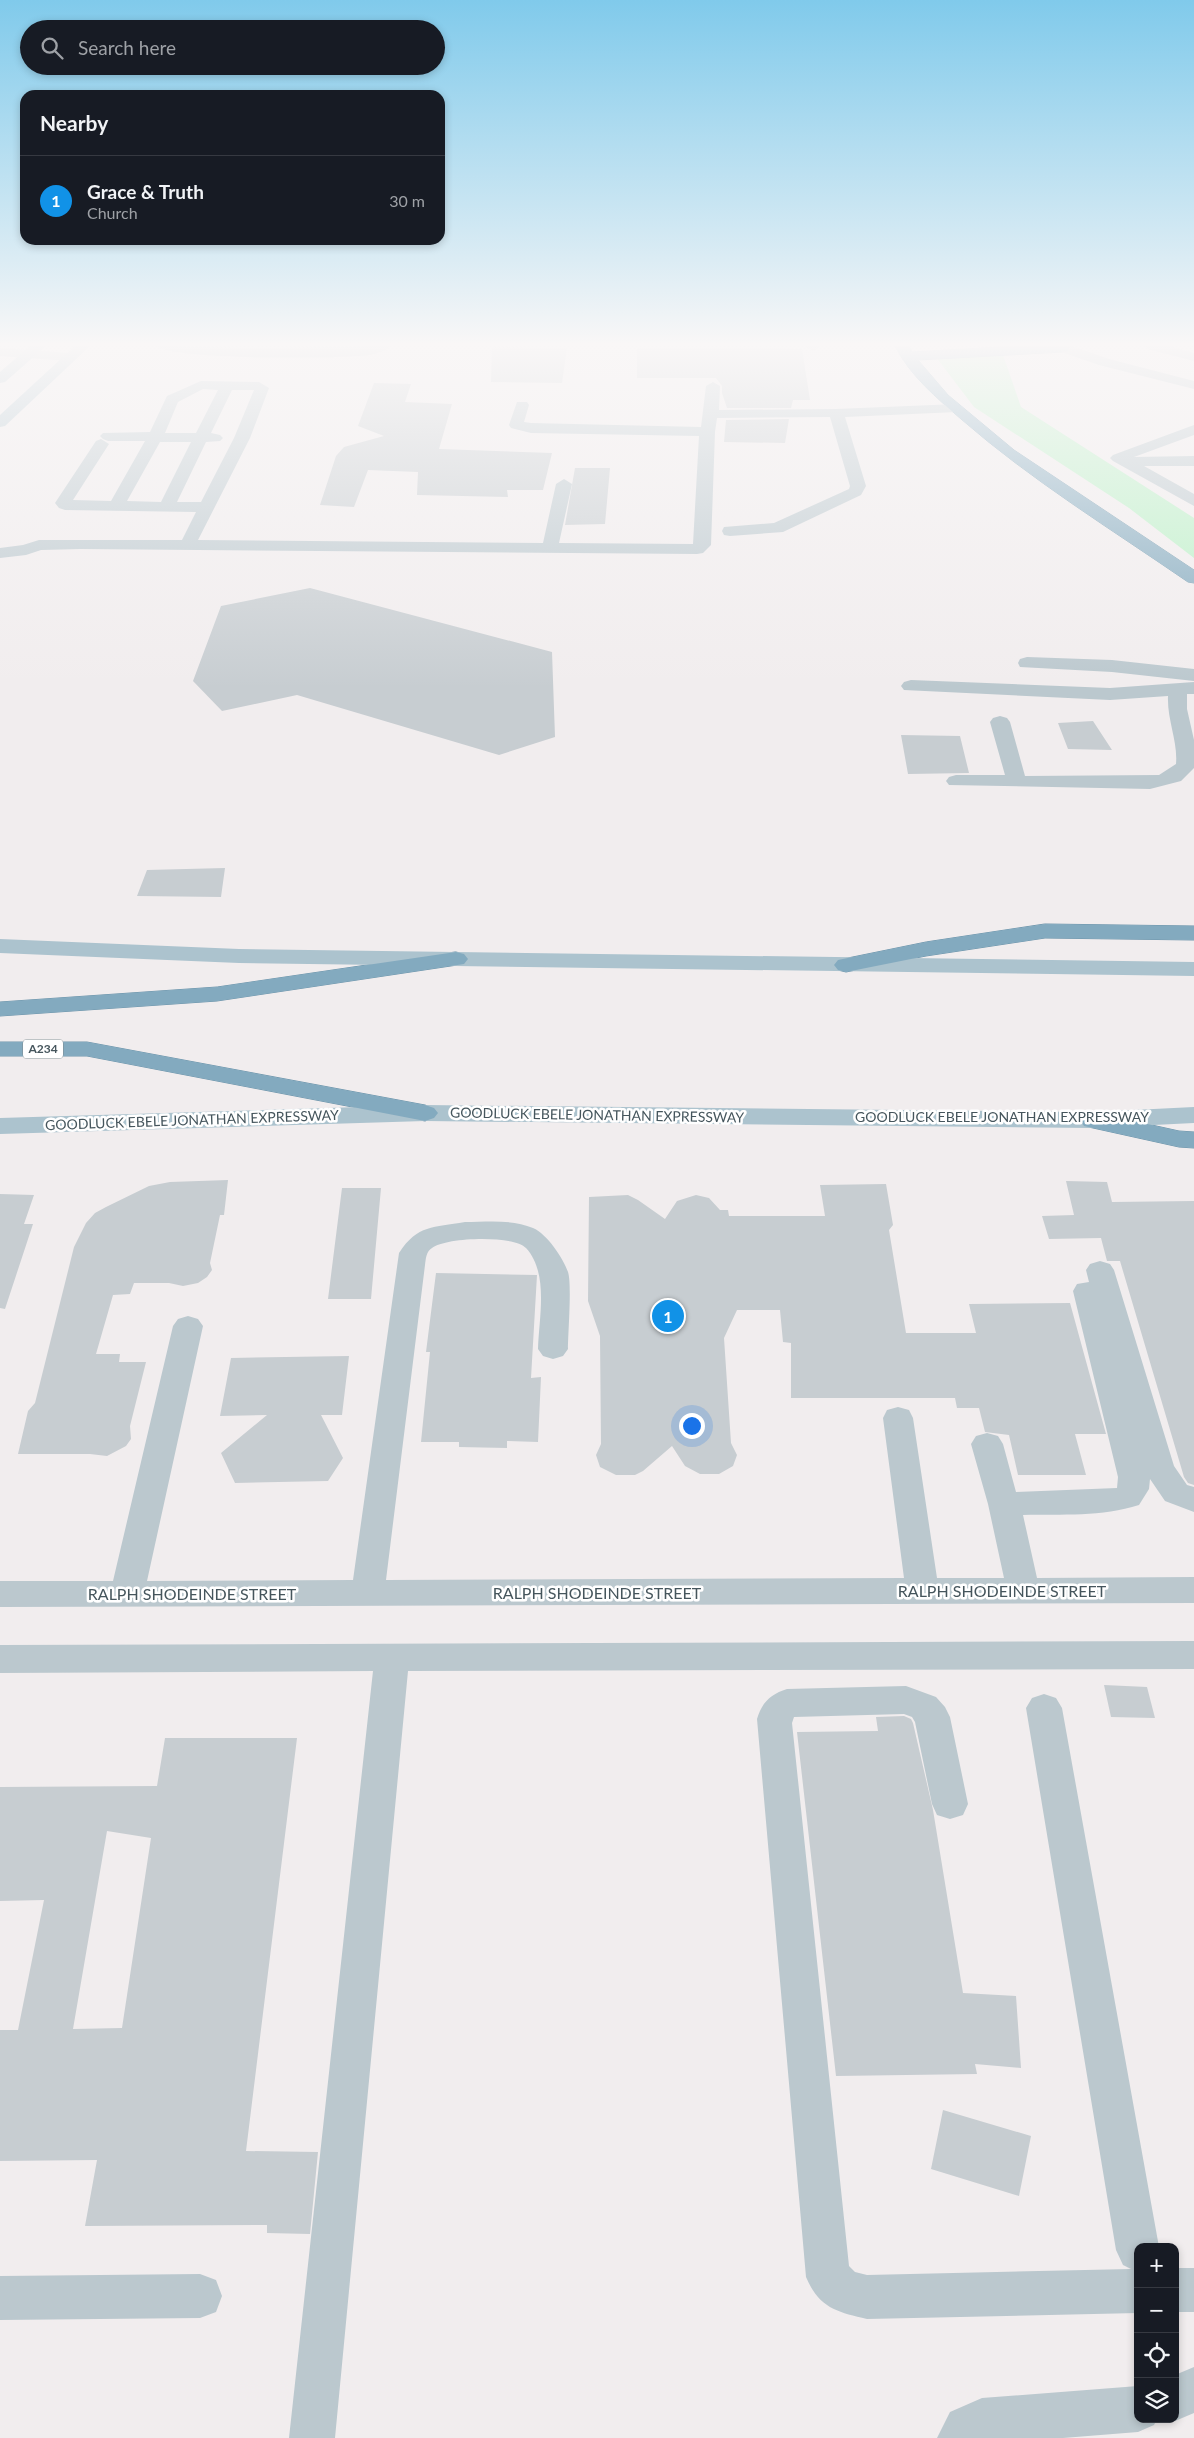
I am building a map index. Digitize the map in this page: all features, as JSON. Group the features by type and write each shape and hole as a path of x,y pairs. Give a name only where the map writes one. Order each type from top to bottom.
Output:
{"highway":[{"path":"1019,460 1194,578"},
{"path":"846,965 926,949 1045,931 1194,932"},
{"path":"0,1009 217,994 456,959"},
{"name":"A234","path":"0,1049 87,1050 425,1113"},
{"path":"1093,1120 1179,1139 1194,1140"}],"main road":[{"path":"0,946 239,956 1194,969"},
{"name":"GOODLUCK EBELE JONATHAN EXPRESSWAY","path":"0,1126 425,1113 1093,1120 1194,1115"}],"street":[{"path":"92,460 64,503 71,506 205,507"},
{"path":"116,507 142,460"},
{"path":"167,506 189,460"},
{"path":"188,544 230,460"},
{"path":"0,538 28,541 38,545 188,544 697,549 703,545 706,460"},
{"path":"730,531 777,528 855,492 858,486 849,460"},
{"path":"1121,460 1194,501"},
{"path":"1127,463 1141,460 1194,461"},
{"path":"550,547 564,484"},
{"path":"0,553 26,550 38,545"},
{"path":"1027,662 1112,666 1194,674"},
{"path":"911,686 1110,694 1186,690 1177,709 1187,753 1186,765 1173,778 1149,783 956,781"},
{"path":"1000,722 1017,782"},
{"path":"368,1593 411,1265 413,1253 421,1242 442,1234 499,1231 523,1234 536,1242 554,1273 552,1349"},
{"path":"1004,1504 1113,1501 1128,1497 1133,1489 1134,1477 1094,1280 1159,1469 1176,1493 1194,1500"},
{"path":"128,1594 188,1326"},
{"path":"898,1418 922,1592"},
{"path":"987,1444 1004,1504 1023,1591"},
{"name":"RALPH SHODEINDE STREET","path":"0,1594 1194,1590"},
{"path":"0,1659 1194,1655"},
{"path":"312,2438 392,1658"},
{"path":"950,1804 932,1717 924,1707 906,1700 786,1703 778,1709 774,1717 774,1727 828,2277 843,2290 867,2297 1134,2291"},
{"path":"1044,1708 1137,2243"},
{"path":"1179,2290 1194,2290"},
{"path":"0,2298 200,2296"},
{"path":"1179,2396 1194,2390"},
{"path":"960,2438 966,2428 982,2421 1134,2409"}],"green space":[{"path":"1055,460 1103,460 1194,518 1194,558 1129,508"}],"building":[{"path":"335,460 550,460 543,490 507,490 508,497 417,495 418,472 368,470 354,507 320,505"},
{"path":"575,468 610,468 605,524 565,525"},
{"path":"310,588 552,652 555,737 499,755 297,695 222,711 193,681 221,606"},
{"path":"1093,721 1112,750 1068,749 1058,723"},
{"path":"901,735 960,736 969,773 908,774"},
{"path":"225,868 221,897 137,896 147,870"},
{"path":"228,1180 224,1215 220,1215 210,1263 212,1270 207,1277 198,1283 183,1286 169,1283 134,1283 130,1294 113,1295 96,1354 120,1354 119,1362 146,1362 130,1426 131,1439 126,1446 107,1456 90,1454 18,1454 28,1411 35,1403 74,1247 86,1223 95,1213 149,1186 170,1182"},
{"path":"1066,1181 1107,1182 1112,1202 1194,1201 1194,1485 1188,1483 1184,1477 1120,1261 1107,1261 1101,1238 1049,1239 1042,1216 1074,1215"},
{"path":"886,1184 893,1225 889,1230 906,1333 976,1333 969,1304 1070,1303 1106,1434 1075,1434 1086,1475 1018,1475 1009,1435 985,1432 979,1408 957,1408 955,1398 791,1398 791,1343 783,1342 780,1310 737,1310 724,1338 731,1443 737,1455 733,1466 719,1474 700,1474 685,1466 672,1446 643,1471 635,1475 616,1475 600,1467 596,1455 601,1444 600,1336 588,1301 589,1197 628,1195 665,1219 677,1201 696,1195 709,1198 720,1210 728,1210 729,1216 825,1216 820,1185"},
{"path":"342,1188 381,1188 371,1299 328,1299"},
{"path":"0,1194 34,1195 24,1224 33,1224 5,1309 0,1308"},
{"path":"436,1273 537,1275 531,1378 541,1377 538,1442 507,1441 507,1448 459,1447 459,1442 421,1442 430,1352 426,1352"},
{"path":"349,1356 342,1415 321,1415 343,1458 328,1481 235,1483 221,1453 267,1415 220,1416 231,1358"},
{"path":"1104,1685 1147,1687 1155,1718 1111,1717"},
{"path":"904,1716 911,1719 913,1723 933,1810 963,1993 1016,1996 1021,2068 975,2064 977,2074 836,2076 797,1732 878,1731 876,1717"},
{"path":"165,1738 297,1738 246,2151 318,2152 310,2234 267,2233 267,2225 85,2226 97,2160 0,2161 0,2030 18,2030 44,1900 0,1901 0,1787 157,1786","holes":["107,1831 151,1838 122,2028 73,2029"]},
{"path":"943,2110 1031,2136 1019,2196 931,2169"}],"place":[{"name":"Grace & Truth","path":"668,1316"}]}
